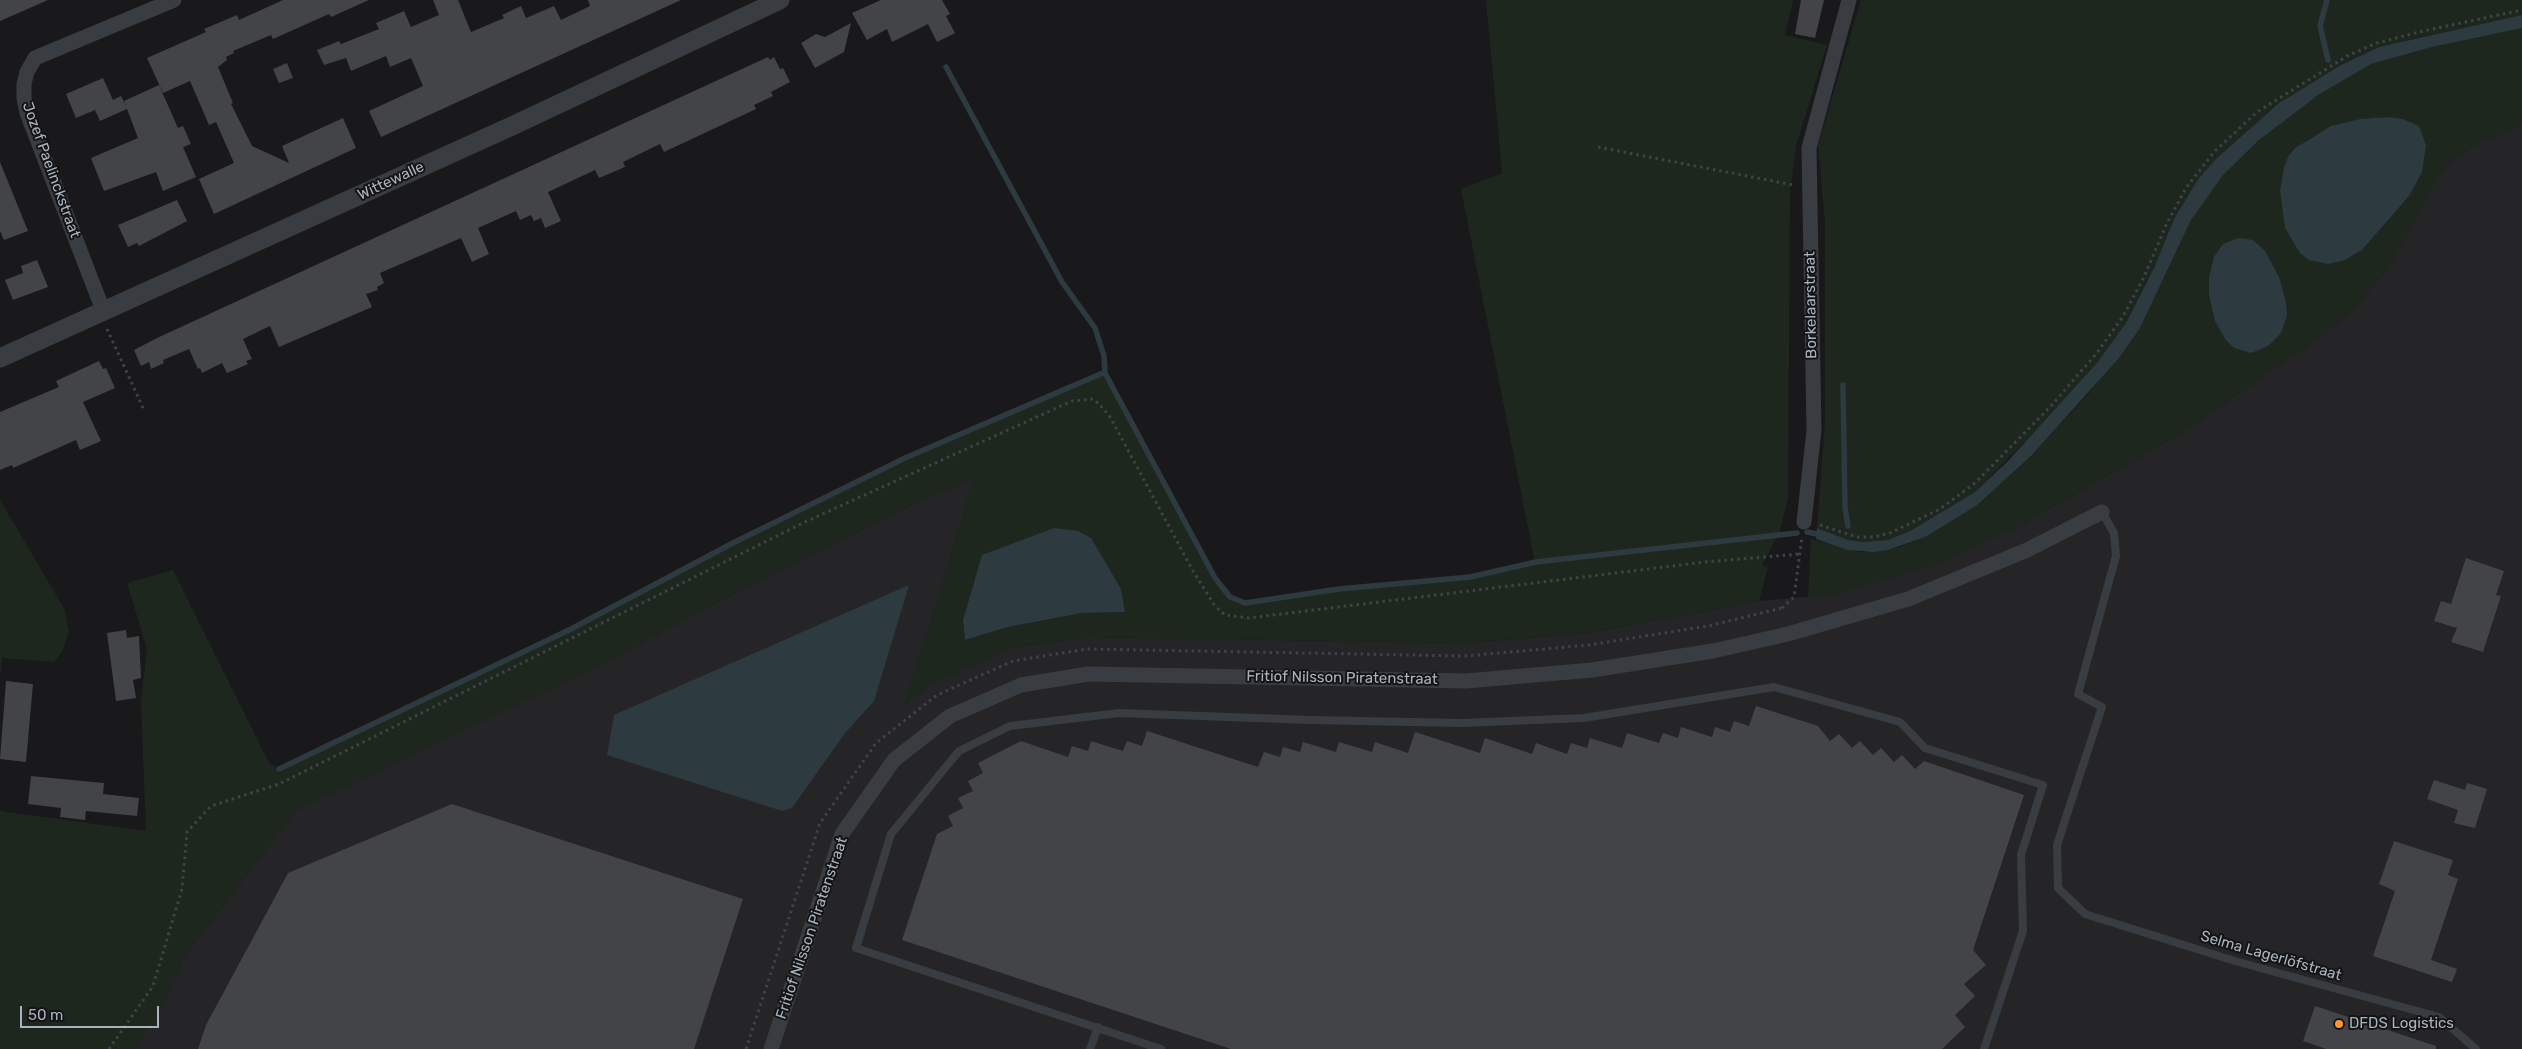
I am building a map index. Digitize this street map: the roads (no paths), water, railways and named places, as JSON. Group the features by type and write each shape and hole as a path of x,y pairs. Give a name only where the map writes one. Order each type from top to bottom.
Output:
{"street":[{"name":"Jozef Paelinckstraat","path":"101,310 27,113 24,84 27,72 35,58 174,0"},
{"name":"Wittewalle","path":"0,358 101,310 512,126 780,0"},
{"name":"Borkelaarstraat","path":"1804,522 1814,430 1809,148 1849,0"},
{"name":"Fritiof Nilsson Piratenstraat","path":"771,1049 842,834 894,760 950,716 1020,685 1088,674 1466,681 1592,670 1713,651 1788,634 1908,599 2025,551 2102,512"}],"lane":[{"name":"Selma Lagerlöfstraat","path":"2102,512 2114,533 2116,556 2078,694 2102,707 2056,845 2058,888 2085,914 2235,961 2439,1017 2476,1049"},
{"path":"1161,1049 1098,1026 856,948 891,834 960,751 1010,726 1119,713 1319,721 1490,722 1584,718 1774,687 1900,722 1925,748 2043,785 2021,856 2023,931 1984,1049"},
{"path":"1090,1049 1098,1026"}],"waterway":[{"path":"2327,0 2320,26 2328,60"},
{"path":"946,67 1062,282 1095,328 1104,356 1105,373 1215,578 1230,597 1245,603 1339,589 1470,577 1536,562 1797,533"},
{"path":"279,769 571,629 731,544 905,458 1105,372"},
{"path":"1843,385 1845,508 1848,526"},
{"path":"1807,532 1822,535"}],"place":[{"name":"DFDS Logistics","path":"2339,1024"}]}
